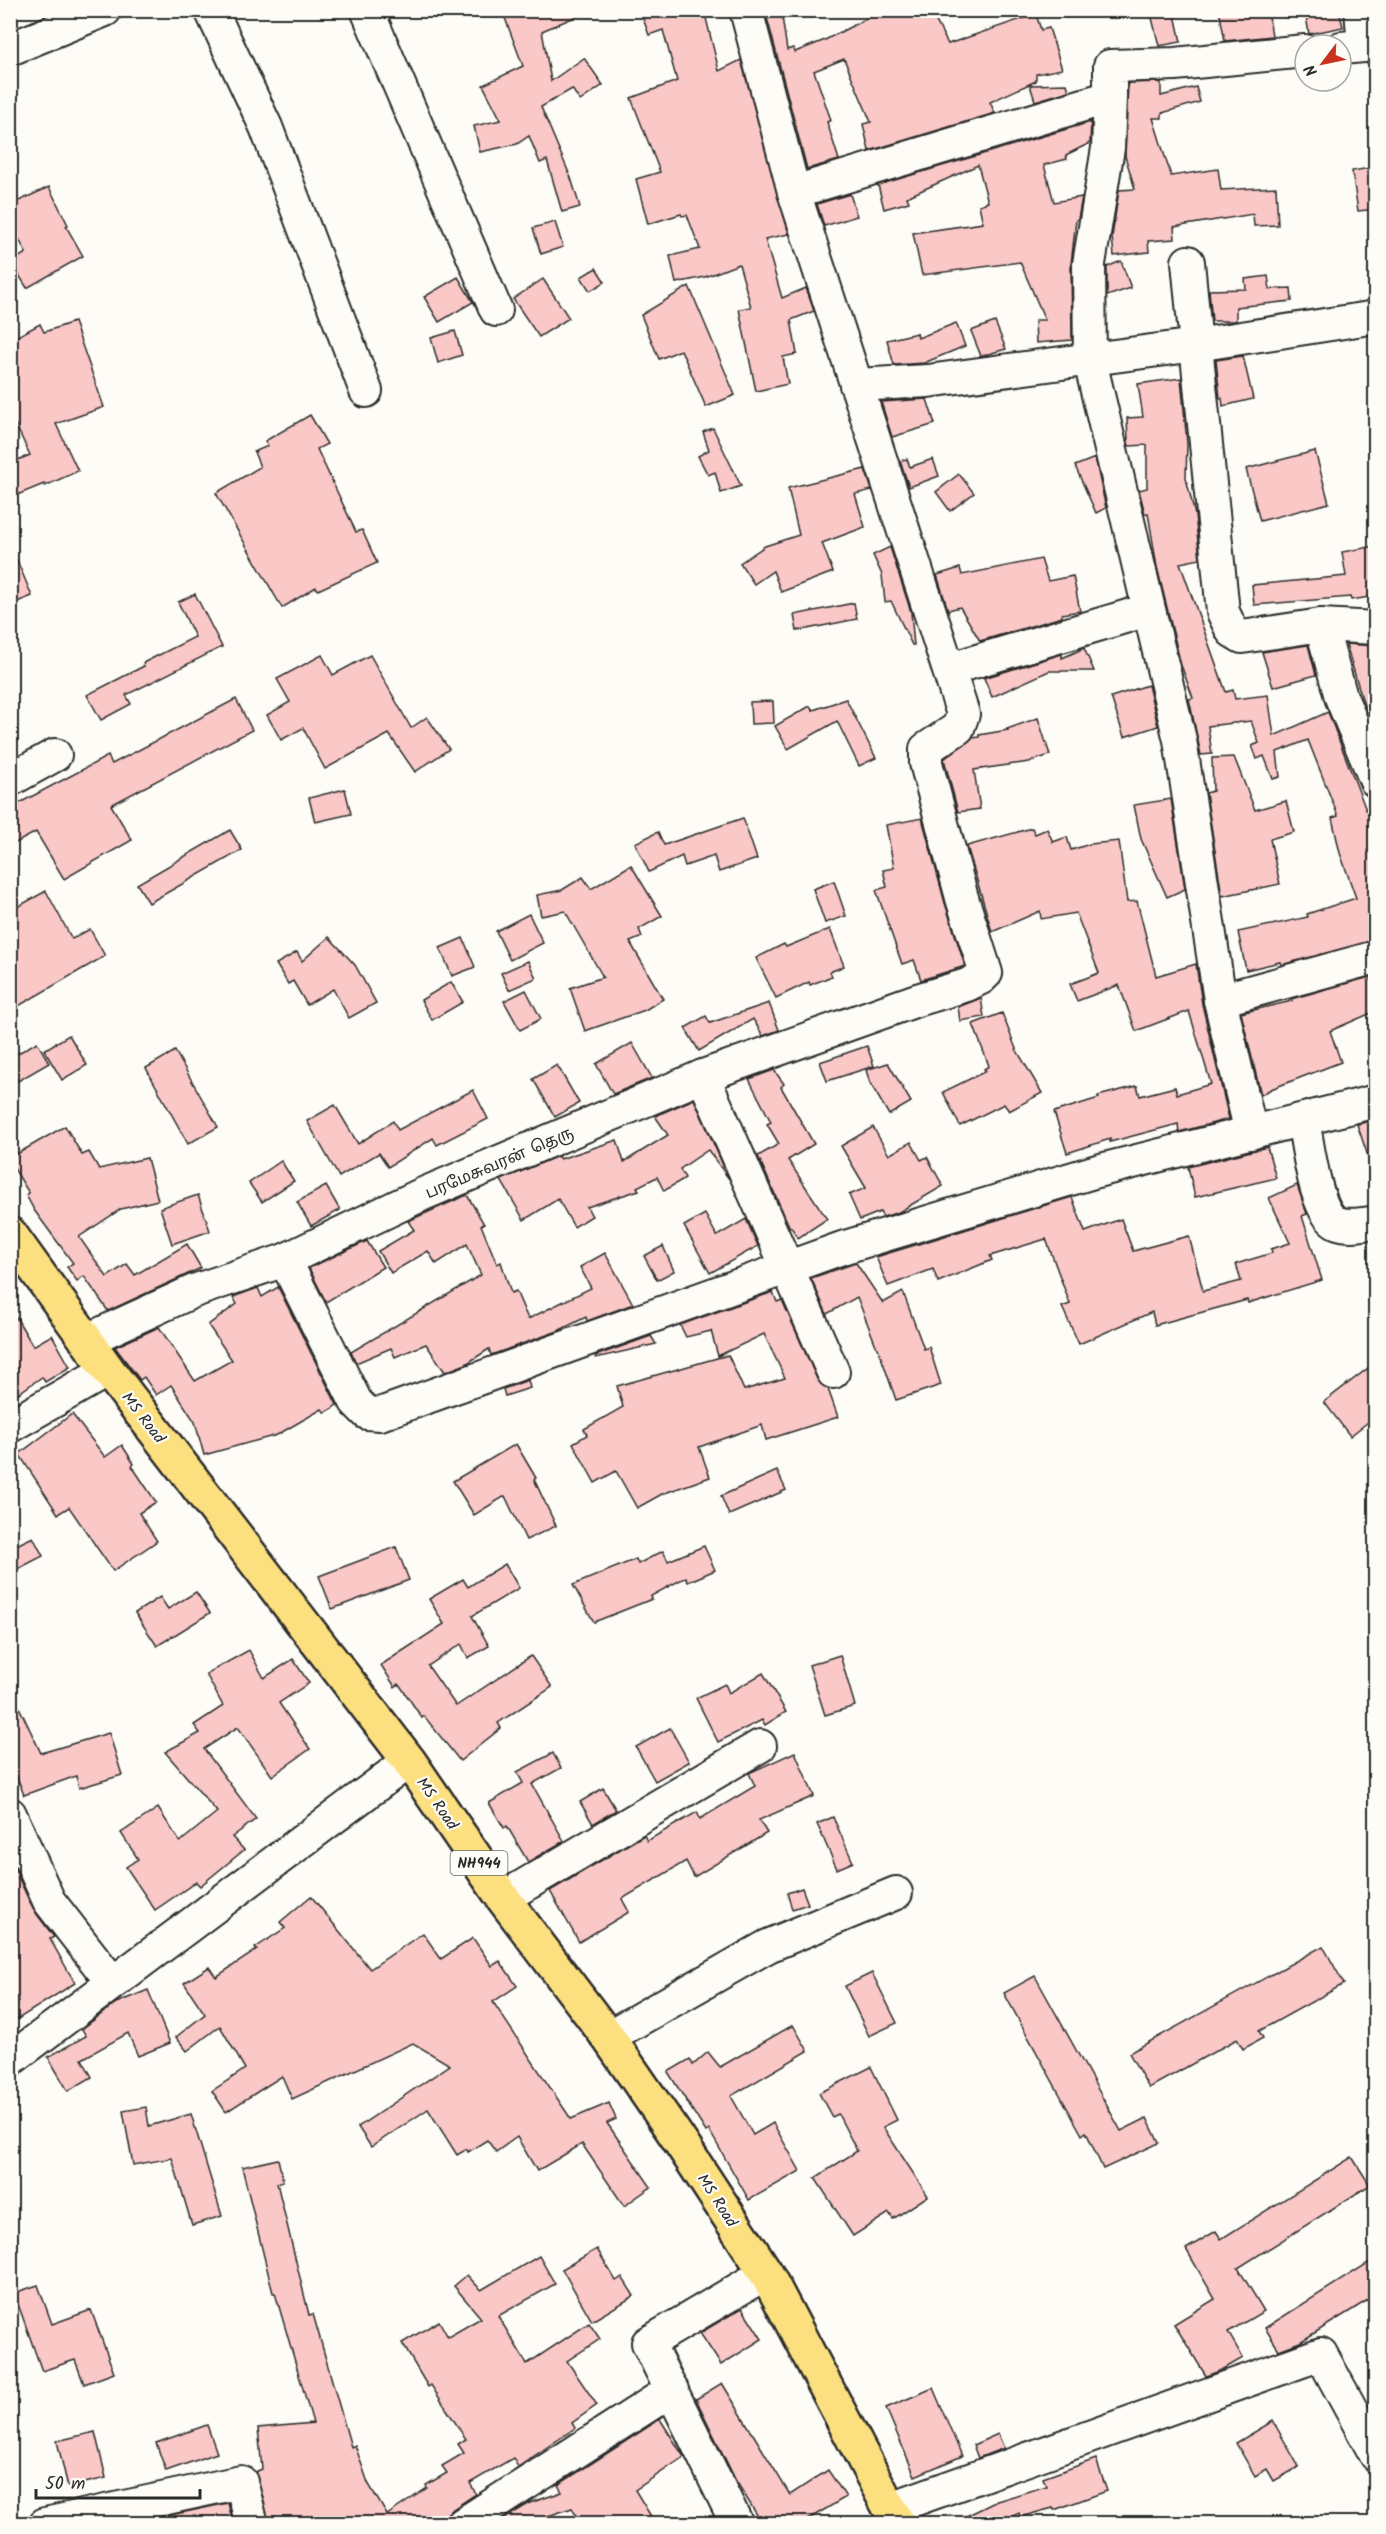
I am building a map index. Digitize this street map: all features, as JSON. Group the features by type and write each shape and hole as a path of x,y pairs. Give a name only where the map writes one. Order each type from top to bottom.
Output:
{"highway":[{"name":"MS Road","path":"10,1234 108,1370 409,1761 503,1898 608,2037 766,2273 895,2516"}],"street":[{"path":"10,49 105,10"},
{"path":"211,10 266,127 366,391"},
{"path":"367,10 496,310"},
{"path":"746,10 794,192 950,669 1148,610"},
{"path":"1360,46 1361,10"},
{"path":"1251,1133 1220,1000 1179,740 1090,360 1089,264 1108,148 1110,66 1175,64 1293,52"},
{"path":"794,192 1110,98"},
{"path":"1188,262 1223,612 1228,625 1232,631 1242,637 1321,625 1376,628"},
{"path":"856,385 928,381 1090,360 1376,317"},
{"path":"1321,625 1341,697 1376,781"},
{"name":"பரமேசுவரன் தெரு","path":"87,1340 194,1291 285,1260 423,1194 703,1076 917,1000 967,985 986,973 962,898 926,763 926,749 958,728 963,714 950,669"},
{"path":"10,780 55,755"},
{"path":"1220,1000 1376,957"},
{"path":"703,1076 789,1267 833,1372"},
{"path":"285,1260 356,1402 361,1408 373,1414 380,1414 842,1248 1057,1182 1376,1101"},
{"path":"1303,1120 1321,1204 1330,1219 1339,1223 1358,1225 1376,1222"},
{"path":"10,1426 108,1370"},
{"path":"503,1898 760,1746"},
{"path":"10,2060 409,1761"},
{"path":"10,1814 49,1901 112,1982"},
{"path":"608,2037 768,1946 896,1893"},
{"path":"737,2523 648,2343 766,2273"},
{"path":"895,2516 1321,2354 1376,2455"},
{"path":"463,2523 672,2390"},
{"path":"45,2523 241,2482 252,2523"}],"building":[{"path":"502,10 591,10 542,31 551,81 584,58 603,85 580,101 572,89 541,107 571,178 580,207 562,212 547,160 540,163 529,136 517,144 480,152 474,126 501,120 483,85 523,66"},
{"path":"640,10 704,10 719,71 741,60 789,234 765,239 782,298 806,288 814,311 791,320 797,354 783,357 788,384 756,391 739,309 751,307 739,264 705,277 676,283 670,256 700,249 687,215 682,216 681,214 648,224 636,179 660,172 631,98 677,81 663,30 649,35"},
{"path":"765,10 781,10 787,50 793,48 795,52 825,40 883,10 930,10 948,44 1036,14 1041,30 1049,28 1062,69 1036,74 1036,81 990,102 995,113 869,151 863,124 871,122 844,59 814,71 831,120 827,122 839,160 807,169"},
{"path":"1150,10 1174,10 1181,42 1159,46"},
{"path":"1219,10 1268,10 1272,36 1225,41"},
{"path":"1339,10 1343,27 1309,33 1306,16"},
{"path":"1161,82 1161,96 1196,87 1200,102 1162,113 1162,118 1153,118 1171,176 1218,169 1221,190 1276,187 1278,225 1254,226 1253,214 1174,227 1175,239 1148,241 1149,252 1114,256 1112,237 1119,190 1135,189 1125,156 1128,83"},
{"path":"1067,84 1069,91 1035,101 1030,85"},
{"path":"1091,122 1090,143 1066,155 1067,159 1044,165 1054,202 1082,197 1076,220 1071,264 1072,340 1036,343 1035,320 1045,320 1020,262 922,275 913,233 983,223 979,205 988,202 978,165 907,197 909,202 884,209 878,185"},
{"path":"1376,167 1376,209 1358,211 1352,171"},
{"path":"49,187 68,225 66,226 83,256 27,288 11,262 26,253 10,221 10,205"},
{"path":"850,194 857,216 824,226 817,204"},
{"path":"555,222 563,247 541,254 533,228"},
{"path":"1121,261 1131,288 1107,296 1107,267"},
{"path":"596,268 605,282 590,291 581,277"},
{"path":"1268,276 1270,289 1291,288 1292,301 1236,307 1236,321 1212,321 1209,290 1246,289 1245,279"},
{"path":"458,277 473,302 439,322 424,297"},
{"path":"543,279 569,318 539,337 513,299"},
{"path":"689,286 735,395 706,407 681,350 659,359 641,315"},
{"path":"74,322 104,407 56,424 78,471 10,498 10,463 30,455 10,413 10,340 40,324 44,332"},
{"path":"995,322 1006,349 981,356 971,331"},
{"path":"956,323 965,346 924,363 894,365 887,340 917,333 918,338"},
{"path":"455,331 462,355 438,363 431,338"},
{"path":"1243,356 1253,399 1223,406 1216,360"},
{"path":"1181,378 1187,443 1186,478 1195,515 1200,559 1180,563 1226,692 1233,690 1235,699 1268,695 1274,736 1328,712 1366,810 1376,808 1376,940 1281,965 1280,962 1246,970 1238,932 1308,917 1307,914 1356,898 1340,853 1332,818 1338,816 1308,740 1277,752 1280,777 1273,779 1264,756 1257,759 1252,746 1259,743 1251,721 1208,726 1212,754 1201,755 1189,699 1193,698 1181,665 1157,567 1148,513 1145,514 1139,490 1147,488 1147,445 1129,446 1128,442 1127,418 1143,417 1138,384"},
{"path":"927,399 935,424 892,437 881,402"},
{"path":"310,415 327,444 317,449 356,532 362,530 377,563 318,590 316,587 282,608 216,493 260,467 254,452 268,446 265,441"},
{"path":"713,428 741,486 721,493 715,472 708,475 698,456 709,450 703,432"},
{"path":"1315,451 1329,503 1260,521 1246,469"},
{"path":"1095,458 1106,508 1096,513 1075,466"},
{"path":"907,459 910,467 933,459 939,476 909,487 900,461"},
{"path":"865,469 872,490 855,494 865,527 822,543 833,572 781,592 773,571 754,584 740,563 765,546 799,535 788,488"},
{"path":"959,474 974,493 950,511 936,492"},
{"path":"1376,546 1376,596 1351,600 1350,597 1254,605 1252,585 1346,576 1342,552"},
{"path":"10,547 32,596 10,605"},
{"path":"890,547 911,612 914,645 891,601 885,602 882,575 873,555"},
{"path":"1041,559 1048,581 1073,576 1080,611 1062,614 1062,617 980,641 960,607 948,610 937,575 960,568 962,575"},
{"path":"195,594 222,647 126,695 131,704 101,720 87,695 195,637 178,602"},
{"path":"854,603 857,619 797,631 794,615"},
{"path":"1346,644 1376,646 1376,729 1363,702"},
{"path":"1308,645 1316,675 1273,687 1262,652"},
{"path":"1084,648 1094,671 1049,671 992,697 984,678 1062,654 1062,658"},
{"path":"322,655 333,675 370,655 411,728 427,717 449,749 415,772 389,734 325,769 303,728 281,740 267,715 290,702 277,679"},
{"path":"1148,685 1158,726 1124,737 1111,697"},
{"path":"236,699 252,730 111,805 132,840 64,879 36,832 10,846 10,808 108,756 112,764"},
{"path":"846,699 876,758 859,766 837,721 788,749 775,726 810,706 813,710"},
{"path":"773,701 774,723 751,724 750,702"},
{"path":"1038,718 1050,755 1029,762 974,770 980,809 958,812 944,759 972,738 1008,730"},
{"path":"1234,757 1255,810 1286,801 1294,832 1270,839 1280,884 1222,896 1206,793 1213,791 1212,758"},
{"path":"345,789 351,814 315,822 309,798"},
{"path":"1171,799 1185,889 1167,897 1141,839 1134,805"},
{"path":"743,818 757,859 719,872 714,856 685,866 682,856 649,872 635,843 658,832 664,845"},
{"path":"922,818 965,966 921,980 914,960 902,964 876,890 887,887 883,870 894,868 886,825"},
{"path":"1032,828 1035,834 1047,829 1053,842 1067,837 1071,850 1090,844 1119,841 1127,902 1137,901 1156,976 1196,964 1202,1004 1229,1119 1179,1132 1178,1124 1110,1142 1110,1139 1067,1153 1054,1112 1099,1098 1098,1096 1137,1086 1140,1096 1175,1087 1177,1094 1211,1084 1189,1011 1136,1031 1119,985 1077,1001 1070,984 1099,973 1076,913 1041,919 1040,911 992,932 967,846"},
{"path":"230,830 242,850 149,903 137,884"},
{"path":"631,865 662,916 639,929 642,937 630,942 663,999 645,1010 585,1031 570,988 603,977 565,911 541,916 537,895 562,890 583,877 591,889"},
{"path":"834,881 846,916 825,923 813,889"},
{"path":"46,891 72,939 90,929 105,956 10,1011 10,911"},
{"path":"529,914 543,943 510,960 496,931"},
{"path":"830,929 844,966 830,972 832,976 810,985 809,982 776,998 756,958 784,944 786,947"},
{"path":"329,937 355,965 376,1003 349,1018 333,989 307,1005 293,981 288,984 276,964 297,952 302,961"},
{"path":"463,938 475,967 452,976 440,948"},
{"path":"528,961 536,978 509,990 501,973"},
{"path":"1370,977 1376,991 1376,1011 1330,1031 1341,1062 1261,1095 1241,1013 1292,1001 1291,999"},
{"path":"451,982 463,1002 432,1020 421,1000"},
{"path":"526,990 541,1019 520,1030 504,1001"},
{"path":"981,998 984,1017 960,1021 958,1007"},
{"path":"769,1003 779,1030 763,1036 753,1019 699,1051 685,1028 706,1016 710,1023"},
{"path":"1002,1013 1016,1049 1042,1093 1009,1111 1004,1104 960,1126 943,1092 986,1071 984,1069 989,1066 973,1024"},
{"path":"69,1035 87,1065 62,1080 44,1050"},
{"path":"37,1042 49,1063 18,1081 10,1068 10,1058"},
{"path":"632,1043 652,1078 613,1094 596,1064"},
{"path":"867,1046 874,1066 827,1081 820,1062"},
{"path":"175,1051 218,1127 188,1144 146,1068"},
{"path":"888,1063 911,1102 889,1115 870,1083 866,1070"},
{"path":"557,1065 579,1103 555,1117 533,1079"},
{"path":"774,1070 784,1084 781,1087 814,1144 788,1160 827,1219 798,1238 790,1228 758,1156 779,1144 767,1124 771,1122 749,1079"},
{"path":"473,1090 488,1119 437,1145 433,1138 388,1167 379,1153 339,1177 307,1121 335,1105 358,1144 393,1121 398,1130"},
{"path":"694,1099 729,1179 708,1150 680,1169 685,1178 664,1191 657,1177 637,1187 639,1190 587,1207 592,1216 574,1227 558,1199 524,1220 501,1180 558,1156 560,1159 617,1140 624,1162 668,1135 655,1116"},
{"path":"1376,1120 1376,1170 1373,1171 1357,1124"},
{"path":"65,1126 82,1155 89,1152 99,1169 147,1158 158,1200 121,1209 79,1237 107,1277 127,1264 135,1275 187,1244 201,1268 108,1311 84,1276 77,1281 67,1267 73,1263 34,1210 26,1195 29,1193 10,1162 10,1158"},
{"path":"873,1127 889,1155 911,1142 921,1160 927,1157 943,1186 899,1212 883,1217 880,1212 860,1220 849,1195 866,1188 841,1146"},
{"path":"1267,1147 1276,1178 1195,1197 1188,1167"},
{"path":"281,1161 294,1181 262,1202 249,1183"},
{"path":"1297,1185 1307,1214 1302,1216 1322,1280 1248,1303 1247,1300 1155,1325 1152,1312 1079,1344 1062,1307 1070,1304 1046,1239 990,1256 992,1260 938,1282 933,1269 888,1286 876,1257 1072,1197 1085,1232 1121,1219 1133,1251 1189,1236 1203,1291 1241,1281 1236,1264 1272,1253 1271,1249 1290,1243 1269,1198"},
{"path":"326,1186 340,1210 311,1226 297,1202"},
{"path":"198,1195 210,1231 172,1244 160,1208"},
{"path":"467,1195 484,1224 481,1225 497,1264 501,1262 511,1293 516,1291 528,1319 591,1288 580,1267 605,1253 633,1304 587,1321 586,1317 558,1331 491,1355 489,1349 466,1364 445,1372 426,1344 395,1357 391,1348 356,1363 351,1352 481,1275 467,1244 436,1264 428,1251 391,1273 378,1251 414,1230 408,1221"},
{"path":"705,1214 717,1236 746,1219 758,1246 710,1273 684,1226"},
{"path":"367,1241 383,1267 326,1302 309,1268"},
{"path":"663,1246 674,1271 657,1280 644,1256"},
{"path":"856,1263 883,1303 903,1292 924,1349 929,1347 941,1385 896,1400 857,1297 827,1314 811,1278"},
{"path":"278,1287 337,1405 325,1413 322,1409 277,1435 204,1455 195,1422 171,1385 156,1395 144,1377 140,1380 115,1347 159,1327 195,1381 232,1360 208,1325 237,1304 233,1297 258,1288 262,1297"},
{"path":"773,1292 777,1302 782,1300 817,1379 828,1389 838,1417 766,1440 762,1425 699,1447 710,1477 662,1494 637,1508 616,1471 595,1483 573,1443 587,1435 584,1429 623,1407 617,1386 728,1355 744,1390 785,1378 764,1334 718,1356 711,1331 686,1337 680,1325"},
{"path":"10,1307 33,1346 52,1335 70,1367 45,1382 42,1377 10,1399"},
{"path":"651,1336 656,1344 596,1358 595,1356"},
{"path":"1376,1362 1376,1416 1350,1436 1324,1402"},
{"path":"528,1380 530,1388 505,1396 503,1389"},
{"path":"72,1414 105,1457 122,1445 134,1464 132,1466 156,1502 139,1513 157,1541 113,1571 69,1507 58,1514 19,1454"},
{"path":"516,1444 536,1478 534,1479 556,1526 526,1540 505,1496 474,1515 453,1481"},
{"path":"777,1471 786,1490 729,1515 721,1496"},
{"path":"33,1537 43,1556 10,1573 10,1548"},
{"path":"704,1546 715,1570 688,1582 686,1577 651,1596 652,1599 594,1622 573,1585 636,1559 638,1564 663,1551 668,1561"},
{"path":"396,1547 409,1580 332,1609 319,1576"},
{"path":"505,1564 519,1588 472,1616 489,1646 468,1658 461,1644 428,1666 456,1706 531,1656 552,1687 498,1723 501,1728 460,1761 424,1716 422,1718 399,1684 395,1687 381,1665 444,1624 429,1599 463,1579 468,1587"},
{"path":"196,1592 210,1613 157,1646 135,1613 160,1597 168,1609"},
{"path":"249,1650 264,1678 293,1659 309,1683 279,1703 310,1749 272,1776 238,1727 204,1749 256,1819 232,1837 244,1850 200,1886 196,1882 155,1910 126,1867 138,1859 121,1833 158,1808 180,1842 217,1812 165,1752 200,1733 194,1725 223,1706 206,1674"},
{"path":"840,1655 855,1706 825,1715 809,1665"},
{"path":"763,1673 786,1712 765,1725 762,1720 718,1742 696,1698 725,1684 729,1693"},
{"path":"10,1688 41,1753 109,1733 122,1775 79,1788 76,1776 24,1795 10,1759"},
{"path":"670,1728 689,1762 655,1781 636,1747"},
{"path":"795,1752 814,1796 759,1820 767,1833 694,1877 686,1861 622,1899 629,1912 579,1942 550,1891 644,1835 647,1841 697,1812 700,1819 755,1786 749,1773"},
{"path":"553,1753 561,1768 532,1784 564,1841 528,1862 507,1826 504,1828 489,1803 523,1783 517,1772"},
{"path":"603,1788 616,1810 593,1824 580,1802"},
{"path":"833,1817 853,1862 837,1869 817,1824"},
{"path":"10,1859 33,1909 54,1937 50,1939 75,1983 10,2024"},
{"path":"802,1888 808,1904 792,1909 787,1893"},
{"path":"311,1896 370,1969 423,1933 441,1959 473,1938 492,1966 500,1961 517,1986 493,2002 571,2119 609,2103 616,2119 607,2123 651,2187 624,2206 582,2144 537,2171 517,2137 496,2152 487,2140 468,2152 467,2149 457,2155 428,2109 371,2147 358,2127 450,2065 413,2043 292,2099 282,2076 226,2112 212,2091 245,2069 220,2026 187,2051 176,2037 205,2014 184,1983 209,1967 216,1977 257,1950 255,1948 285,1928 280,1922"},
{"path":"1323,1946 1344,1984 1259,2031 1263,2038 1243,2049 1237,2039 1149,2088 1129,2053"},
{"path":"872,1973 897,2023 869,2036 845,1986"},
{"path":"1035,1976 1121,2131 1147,2118 1159,2143 1103,2169 1086,2132 1082,2135 1004,1993"},
{"path":"148,1990 170,2043 138,2056 128,2033 82,2059 92,2077 68,2091 48,2057 86,2036 82,2029 116,2003"},
{"path":"793,2025 808,2051 731,2096 753,2135 773,2123 800,2171 749,2200 709,2130 706,2132 668,2072 690,2059 693,2065 708,2052 720,2067"},
{"path":"871,2067 897,2120 883,2127 928,2196 893,2219 889,2213 853,2236 815,2178 857,2151 838,2114 832,2117 819,2093"},
{"path":"146,2107 149,2126 191,2114 222,2216 192,2225 172,2158 133,2165 123,2111"},
{"path":"1352,2157 1370,2185 1238,2268 1264,2311 1228,2332 1243,2358 1206,2376 1174,2324 1215,2299 1186,2249 1216,2231 1221,2239"},
{"path":"278,2159 283,2181 277,2183 309,2315 313,2314 351,2447 355,2445 368,2483 387,2515 427,2488 426,2485 447,2473 442,2466 464,2453 458,2444 466,2439 431,2385 428,2387 402,2343 439,2321 448,2337 481,2318 454,2286 467,2275 481,2290 539,2256 555,2284 498,2316 527,2364 589,2323 600,2339 567,2361 597,2405 572,2423 575,2428 518,2467 513,2458 470,2483 476,2494 453,2509 447,2515 445,2523 269,2523 255,2472 262,2469 258,2428 313,2423 275,2293 273,2293 242,2167"},
{"path":"597,2249 616,2281 622,2277 634,2296 592,2321 562,2269"},
{"path":"1376,2258 1376,2295 1300,2342 1279,2350 1265,2328"},
{"path":"38,2285 52,2324 91,2310 114,2373 84,2384 75,2360 42,2371 14,2293"},
{"path":"742,2308 762,2339 721,2365 700,2333"},
{"path":"722,2383 790,2495 828,2470 846,2497 802,2523 762,2523 736,2481 696,2399"},
{"path":"933,2388 962,2456 915,2476 886,2408"},
{"path":"660,2419 684,2457 635,2490 655,2523 580,2523 572,2508 527,2523 497,2523 530,2503 562,2492 558,2485"},
{"path":"1273,2421 1299,2467 1274,2481 1267,2469 1255,2476 1236,2443"},
{"path":"207,2425 217,2453 166,2471 156,2443"},
{"path":"95,2432 106,2478 68,2487 57,2441"},
{"path":"998,2434 1004,2448 978,2458 973,2445"},
{"path":"1096,2459 1107,2491 1054,2510 1053,2508 1020,2517 1019,2513 999,2523 952,2523 997,2501 1046,2486 1043,2478"},
{"path":"228,2503 233,2523 173,2523 171,2515"}]}
